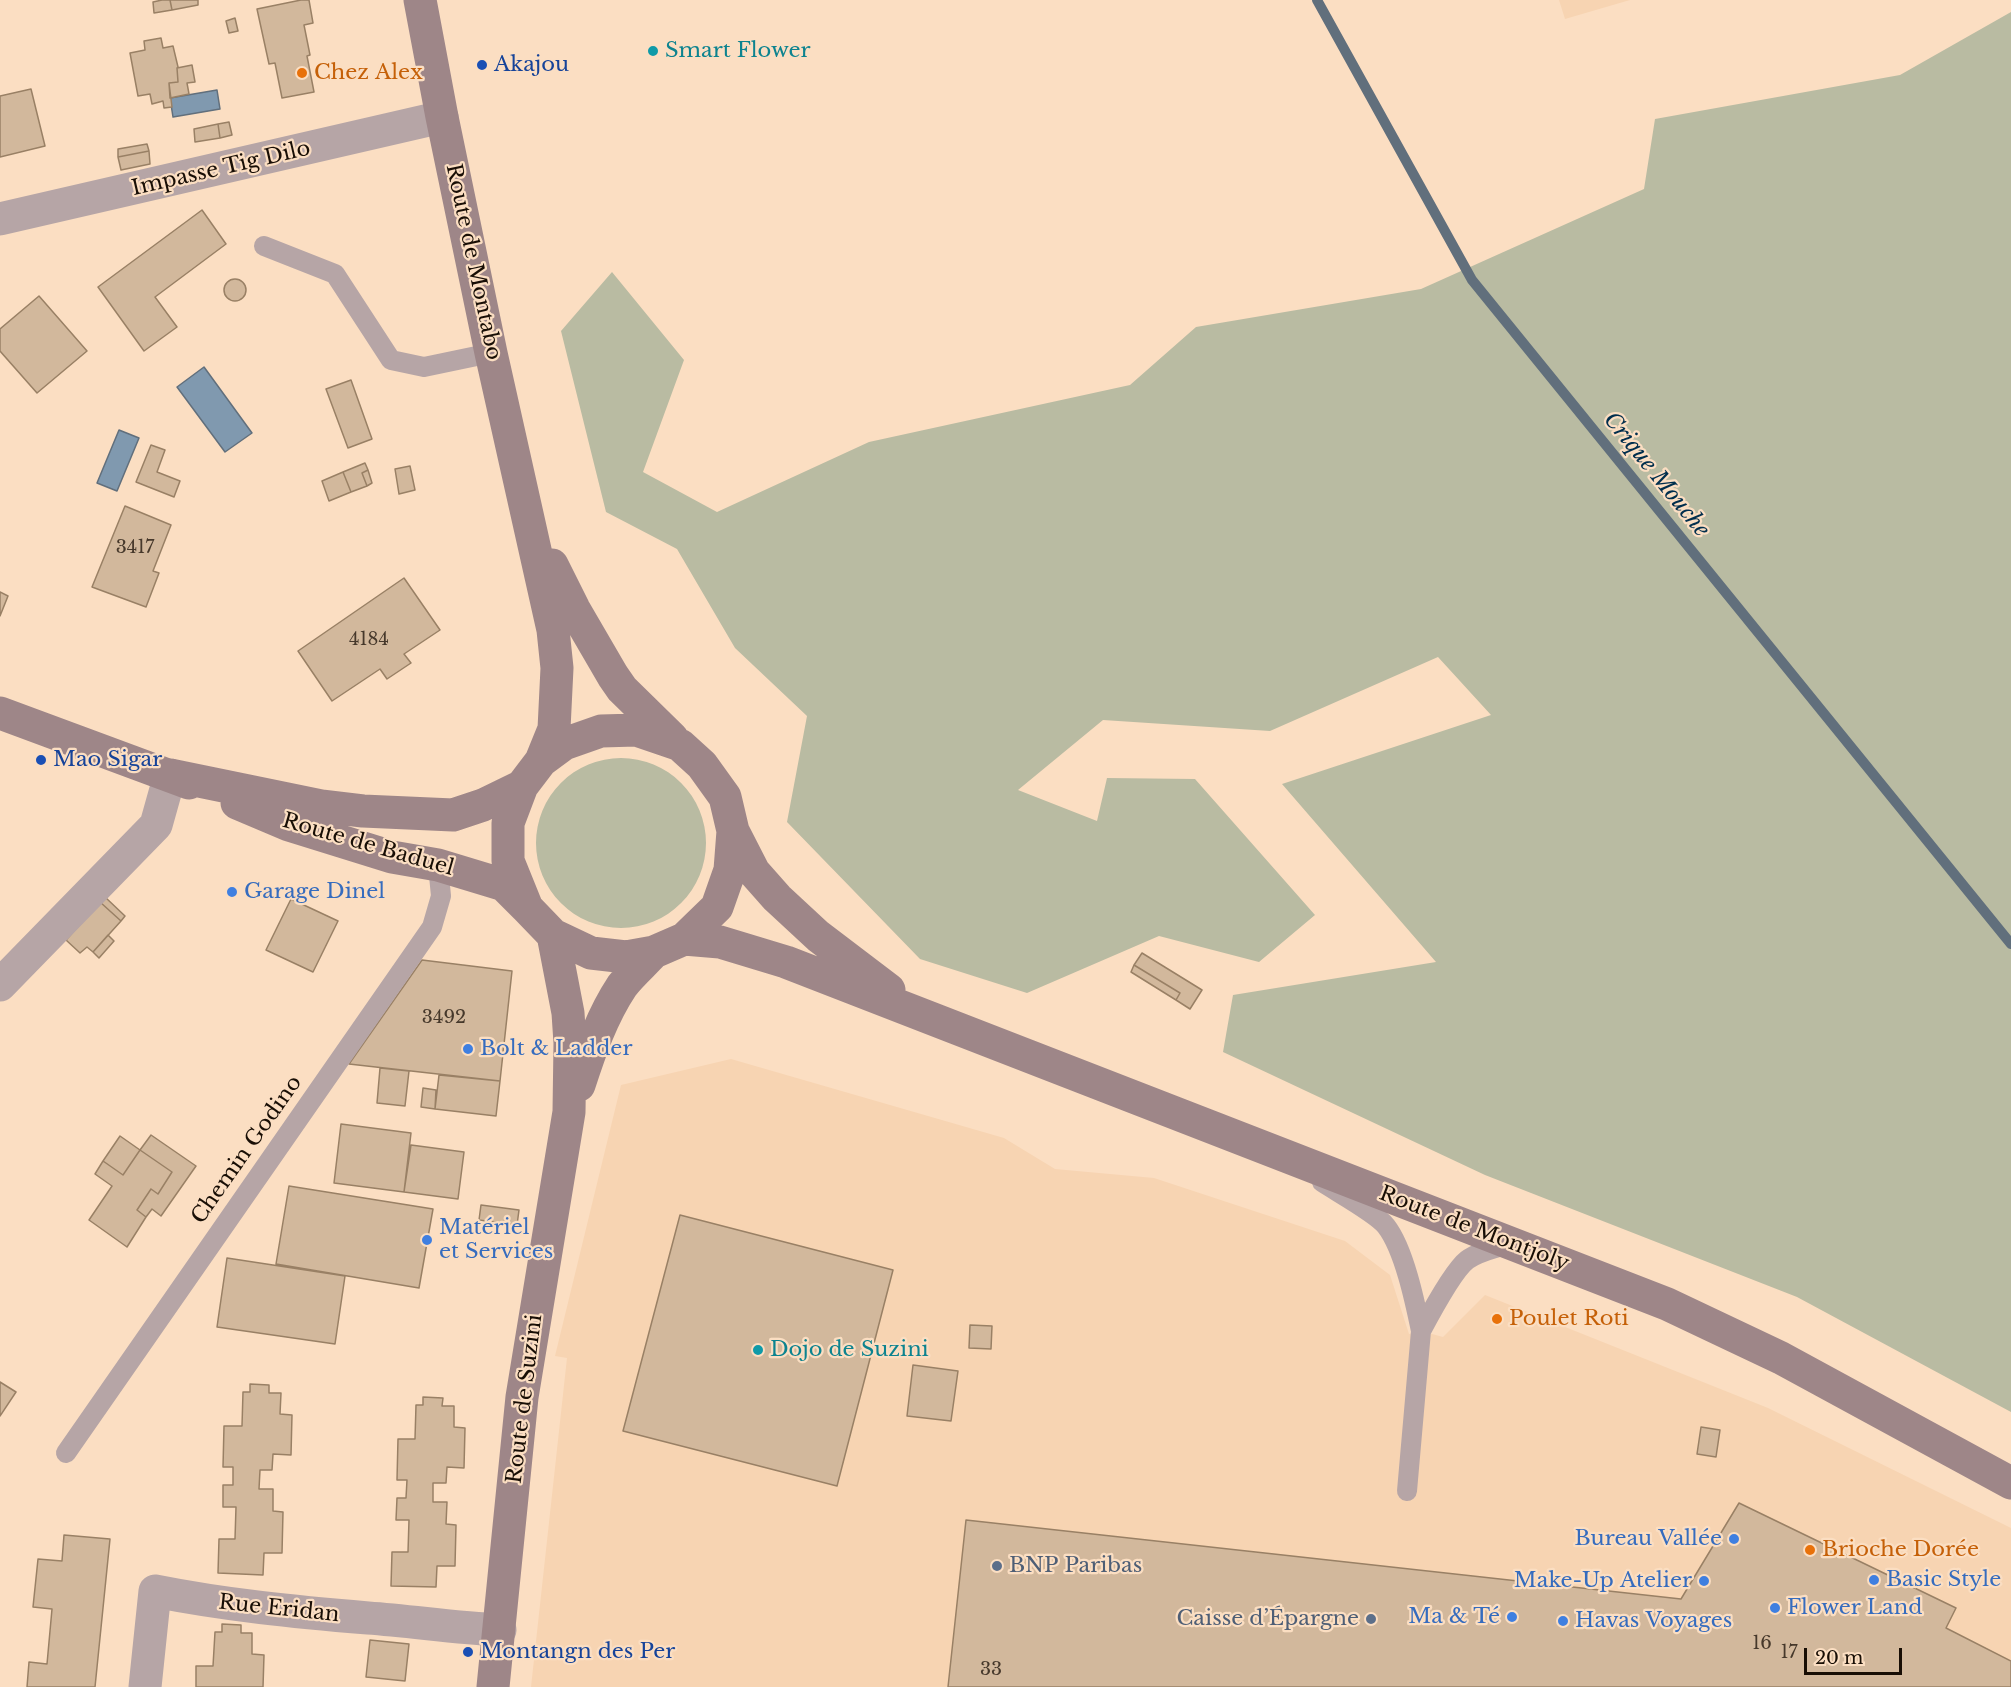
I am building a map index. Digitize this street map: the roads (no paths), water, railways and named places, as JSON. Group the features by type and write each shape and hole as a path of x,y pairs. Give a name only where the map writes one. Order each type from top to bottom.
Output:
{"main road":[{"name":"Route de Montabo","path":"420,0 442,117 553,630 557,668 554,729 508,823 508,861 527,908"},
{"name":"Route de Montabo","path":"531,523 574,609 613,676 622,689 702,765 725,797 733,831"},
{"name":"Route de Baduel","path":"0,713 170,775 289,825 392,857 438,865 504,885 553,935"},
{"name":"Route de Baduel","path":"170,775 321,806 363,811 453,815 483,805 532,774 564,744 601,731 636,730 680,745"},
{"path":"553,935 591,953 626,957 654,952 684,939 717,907 730,870 733,831"},
{"name":"Route de Montjoly","path":"733,831 754,872 777,898 818,936 919,1012"},
{"name":"Route de Suzini","path":"493,1687 522,1396 569,1112 568,1012 553,935"},
{"name":"Route de Montjoly","path":"684,939 720,942 748,949 919,1012 1667,1304 1781,1358 2011,1483"},
{"name":"Route de Suzini","path":"569,1112 595,1037 607,1013 623,985 654,952"}],"street":[{"name":"Impasse Tig Dilo","path":"0,219 442,117"},
{"path":"0,985 156,825 170,775"},
{"name":"Rue Eridan","path":"144,1687 155,1591 196,1599 329,1616 500,1630"}],"lane":[{"path":"264,246 335,274 391,360 424,367 492,353"},
{"name":"Chemin Godino","path":"66,1453 432,927 441,896 438,865"},
{"path":"1279,1154 1385,1224 1396,1242 1421,1331 1407,1491"},
{"path":"1421,1331 1431,1311 1465,1262 1474,1256 1513,1243"}],"water":[{"path":"217,90 220,109 173,117 170,98"},
{"path":"204,367 252,433 225,452 177,387"},
{"path":"119,430 139,438 117,491 97,483"}],"waterway":[{"name":"Crique Mouche","path":"1317,0 1472,280 2011,944"}],"place":[{"name":"Smart Flower","path":"653,51"},
{"name":"Akajou","path":"482,65"},
{"name":"Chez Alex","path":"302,73"},
{"name":"Mao Sigar","path":"41,760"},
{"name":"Garage Dinel","path":"232,892"},
{"name":"Bolt & Ladder","path":"468,1049"},
{"name":"Matériel et Services","path":"427,1240"},
{"name":"Poulet Roti","path":"1497,1319"},
{"name":"Dojo de Suzini","path":"758,1350"},
{"name":"Bureau Vallée","path":"1734,1539"},
{"name":"Brioche Dorée","path":"1810,1550"},
{"name":"BNP Paribas","path":"997,1566"},
{"name":"Basic Style","path":"1874,1580"},
{"name":"Make-Up Atelier","path":"1704,1581"},
{"name":"Flower Land","path":"1775,1608"},
{"name":"Ma & Té","path":"1512,1617"},
{"name":"Caisse d’Épargne","path":"1371,1619"},
{"name":"Havas Voyages","path":"1563,1621"},
{"name":"Montangn des Per","path":"468,1652"}]}
